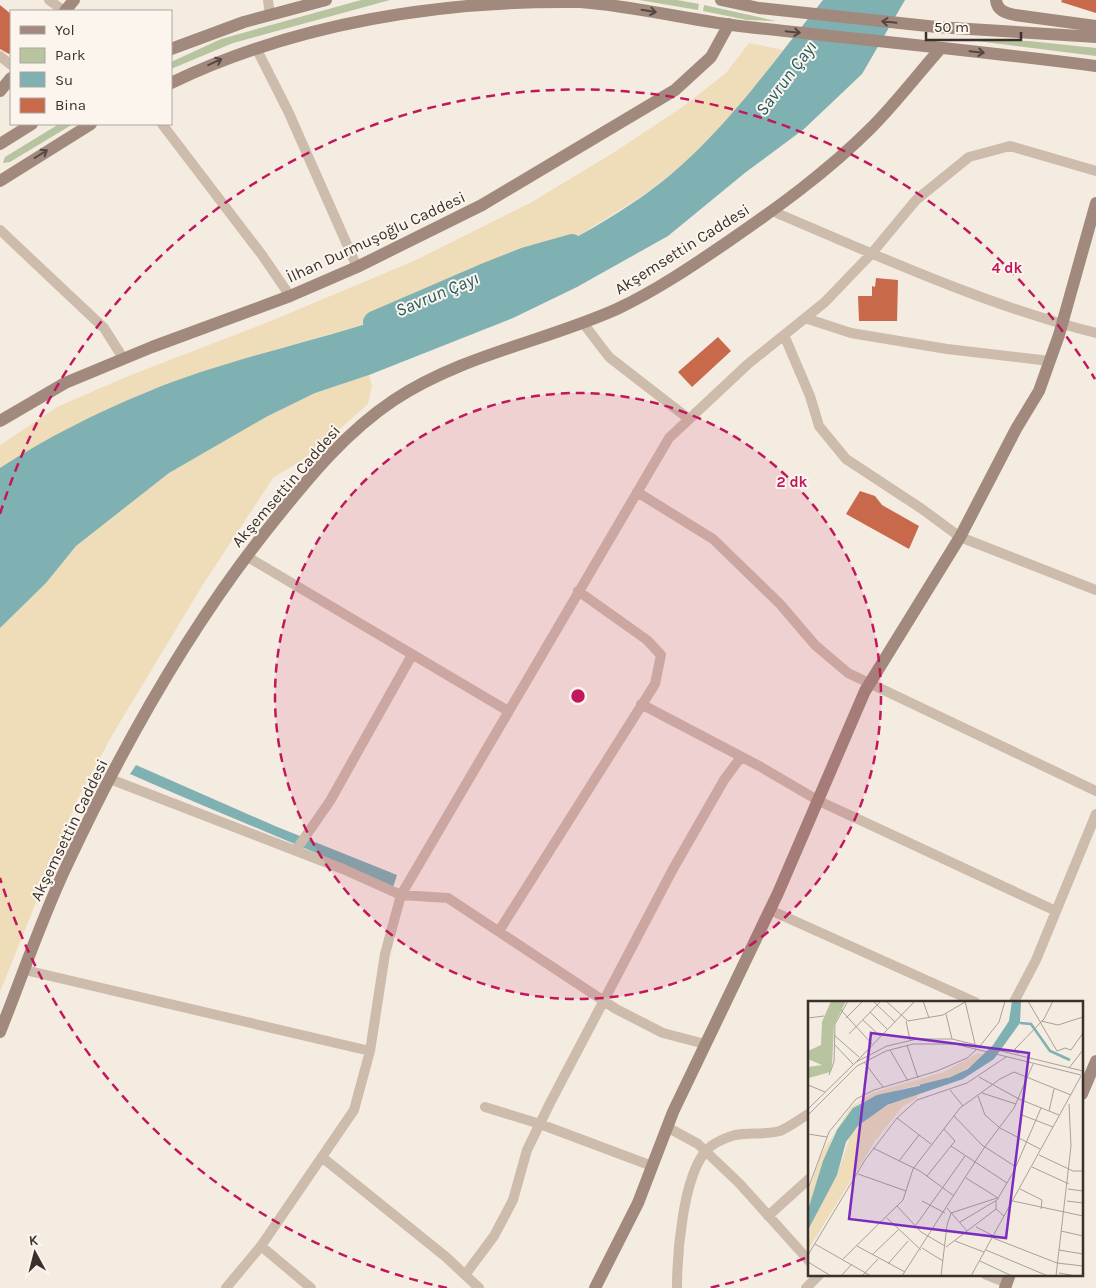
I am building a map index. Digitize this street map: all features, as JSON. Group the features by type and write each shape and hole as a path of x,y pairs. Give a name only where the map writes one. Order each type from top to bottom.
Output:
{"street":[{"path":"49,0 64,10"},
{"path":"66,10 74,0"},
{"path":"268,0 270,15"},
{"path":"172,49 218,30 326,0"},
{"path":"172,83 217,61 363,18 401,11 487,2 542,0 581,2 744,27 1096,66"},
{"path":"721,0 938,27 1096,37"},
{"path":"996,0 996,5 1002,12 1015,16 1096,26"},
{"name":"İlhan Durmuşoğlu Caddesi","path":"0,421 57,387 123,358 290,296 357,267 482,205 653,104 701,68 720,43 728,24"},
{"name":"Akşemsettin Caddesi","path":"0,1032 65,868 147,711 184,648 246,556 335,448 394,400 422,383 456,367 503,349 583,323 616,309 661,285 772,211 815,179 869,130 906,90 935,47"},
{"path":"256,48 288,111 357,267"},
{"path":"0,56 10,64"},
{"path":"0,91 10,79"},
{"path":"0,144 30,125"},
{"path":"2,179 90,125"},
{"path":"163,125 262,255 290,296"},
{"path":"226,1288 261,1246 324,1158 354,1110 370,1051 385,954 401,895 669,438 748,364 825,302 872,253 916,200 969,157 1010,146 1096,171"},
{"path":"595,1288 638,1203 667,1127 770,910 870,682 960,537 1016,429 1039,391 1062,325 1096,203"},
{"path":"772,211 940,281 1062,325 1096,334"},
{"path":"0,230 104,328 123,358"},
{"path":"805,318 850,333 947,349 1050,362"},
{"path":"583,323 609,357 689,419"},
{"path":"784,335 810,396 819,426 846,459 922,509 960,537 1096,590"},
{"path":"637,492 713,539 780,604 815,645 848,673 1096,790"},
{"path":"246,556 412,656 508,711"},
{"path":"499,931 654,684 662,655 647,640 578,591"},
{"path":"296,850 330,801 412,656"},
{"path":"641,704 740,756 819,801 1056,912"},
{"path":"465,1275 494,1236 513,1200 527,1150 540,1124 673,869 724,780 740,756"},
{"path":"110,780 296,850 401,895 448,898 604,1001 663,1033 705,1044"},
{"path":"1015,1001 1036,960 1096,814"},
{"path":"770,910 973,1001"},
{"path":"25,970 370,1051"},
{"path":"1084,1089 1096,1061"},
{"path":"485,1107 540,1124 652,1166"},
{"path":"677,1288 677,1248 687,1196 705,1151 714,1144 735,1135 780,1131 808,1114"},
{"path":"667,1127 698,1144 739,1183 808,1260"},
{"path":"324,1158 479,1288"},
{"path":"768,1216 808,1180"},
{"path":"261,1246 311,1288"},
{"path":"806,1288 818,1276"},
{"path":"990,1276 1007,1282"}],"green space":[{"path":"361,0 390,0 233,43 172,69 172,62 221,39"},
{"path":"639,0 677,0 699,4 698,10"},
{"path":"704,5 776,21 747,20 703,11"},
{"path":"969,40 1029,41 1096,48 1096,56"},
{"path":"57,125 71,125 10,162 3,163 5,157"}],"sand":[{"path":"749,43 783,50 720,130 688,161 642,196 578,236 522,264 463,289 356,327 259,354 148,391 93,416 0,468 0,445 57,407 126,377 271,321 416,260 532,202 613,153 684,106 726,73"},
{"path":"369,375 372,386 368,404 313,453 273,478 202,586 114,732 77,800 0,992 0,628 46,583 76,546 169,473 266,417 315,393"}],"water":[{"path":"823,0 905,0 862,74 804,129 746,172 668,236 577,287 513,318 369,375 315,393 266,417 169,473 76,546 46,583 0,628 0,468 35,446 147,392 198,373 356,327 431,302 541,256 610,218 670,175 718,129 761,79"},
{"path":"136,765 275,826 397,875 393,887 130,774"}],"building":[{"path":"1062,0 1096,0 1096,13 1061,2"},
{"path":"0,5 10,13 10,52 9,54 0,49"},
{"path":"876,278 898,280 897,321 859,321 858,296 872,296 872,286 875,287"},
{"path":"718,337 731,351 692,387 678,372"},
{"path":"860,491 875,496 882,505 919,526 909,549 846,514"}],"waterway":[{"name":"Savrun Çayı","path":"374,322 526,258 572,245"}]}
